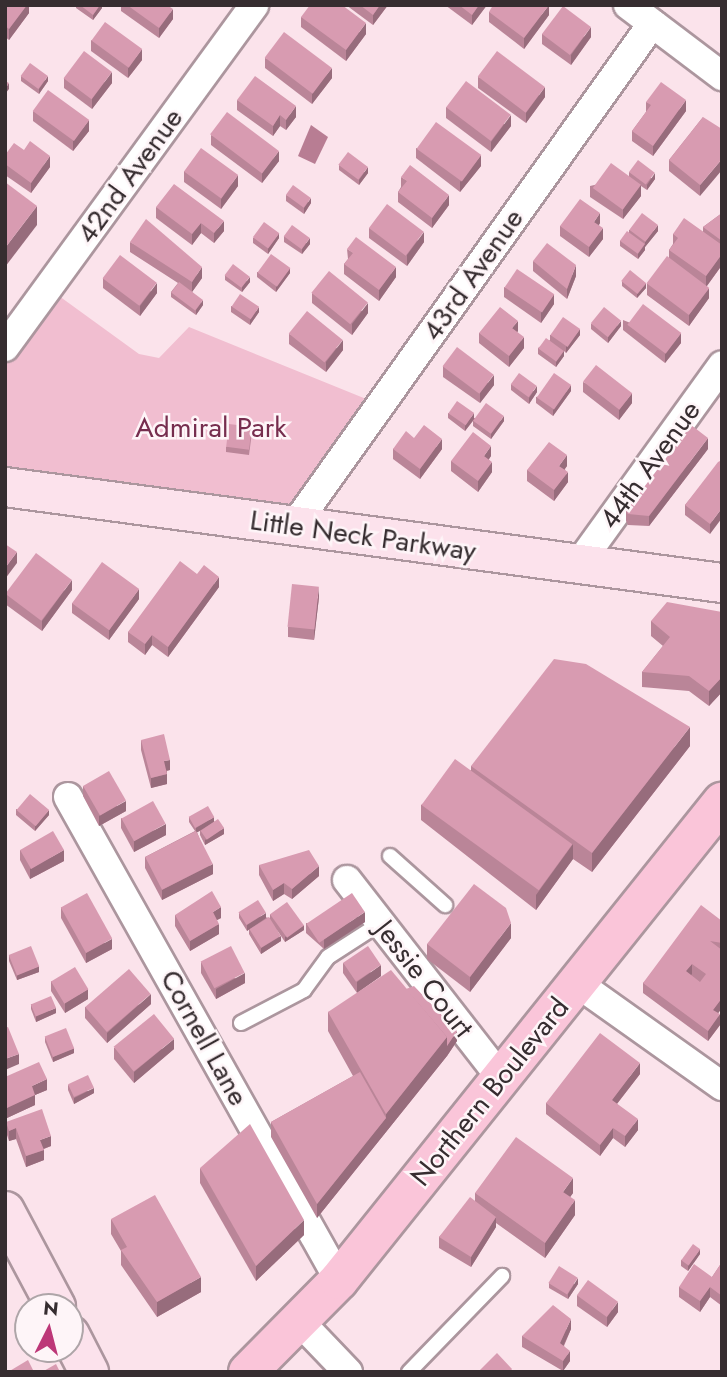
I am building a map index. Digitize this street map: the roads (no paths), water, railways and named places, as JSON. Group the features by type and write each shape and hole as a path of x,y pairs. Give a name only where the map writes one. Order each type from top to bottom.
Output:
{"main road":[{"name":"Northern Boulevard","path":"248,1372 301,1322 340,1280 722,802"}],"street":[{"name":"42nd Avenue","path":"5,347 254,5"},
{"path":"628,5 722,76"},
{"name":"43rd Avenue","path":"294,526 652,24"},
{"name":"44th Avenue","path":"578,565 722,365"},
{"name":"Little Neck Parkway","path":"5,487 722,583"},
{"name":"Cornell Lane","path":"68,797 340,1280"},
{"name":"Jessie Court","path":"347,880 501,1078"},
{"path":"577,983 722,1086"},
{"path":"5,1211 49,1293"},
{"path":"301,1322 348,1372"}],"lane":[{"path":"390,856 445,905"},
{"path":"241,1023 304,990 328,957 381,923"},
{"path":"409,1372 502,1276"}],"park label":[{"name":"Admiral Park","path":"211,428"}]}
